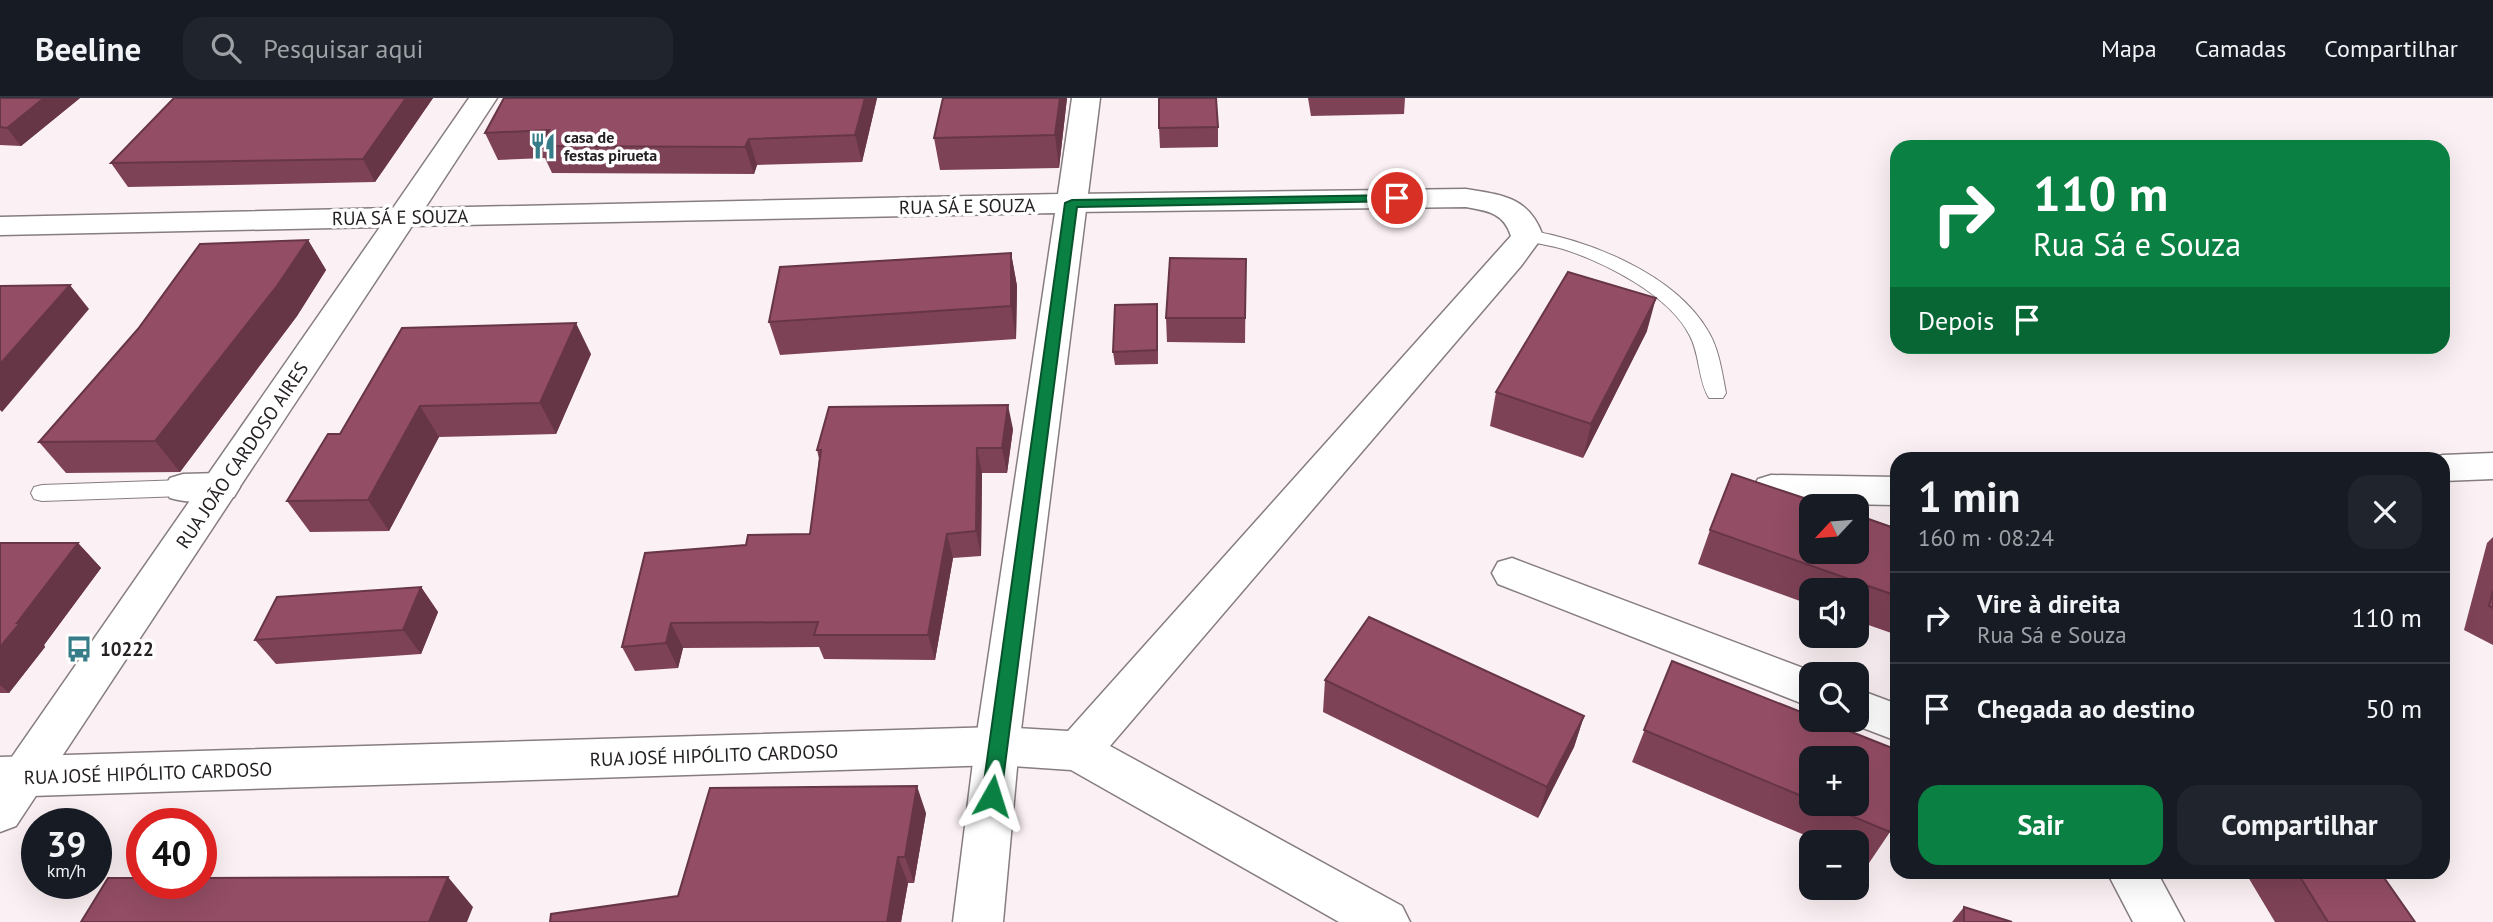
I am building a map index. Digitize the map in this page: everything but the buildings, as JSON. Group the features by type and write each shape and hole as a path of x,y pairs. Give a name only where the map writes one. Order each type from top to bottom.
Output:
{"street":[{"name":"RUA JOÃO CARDOSO AIRES","path":"8,789 221,487 484,98"},
{"path":"978,922 997,746 1086,98"},
{"name":"RUA SÁ E SOUZA","path":"0,226 1072,203 1466,198 1493,203 1516,212 1524,222 1527,236"},
{"path":"1078,751 1527,236"},
{"path":"2450,468 2493,466"},
{"path":"183,488 221,487"},
{"path":"1771,489 1890,491"},
{"path":"1512,573 1799,684"},
{"path":"1869,712 1890,720"},
{"name":"RUA JOSÉ HIPÓLITO CARDOSO","path":"8,789 997,746 1078,751 1385,922"},
{"path":"2135,879 2159,922"}],"lane":[{"path":"1527,236 1551,237 1581,249 1612,262 1656,288 1696,327 1705,345 1716,393"},
{"path":"43,493 183,488"}],"place":[{"name":"casa de festas pirueta","path":"543,146"},
{"name":"10222","path":"79,649"}],"route":[{"path":"992,796 1072,203 1397,198"}]}
